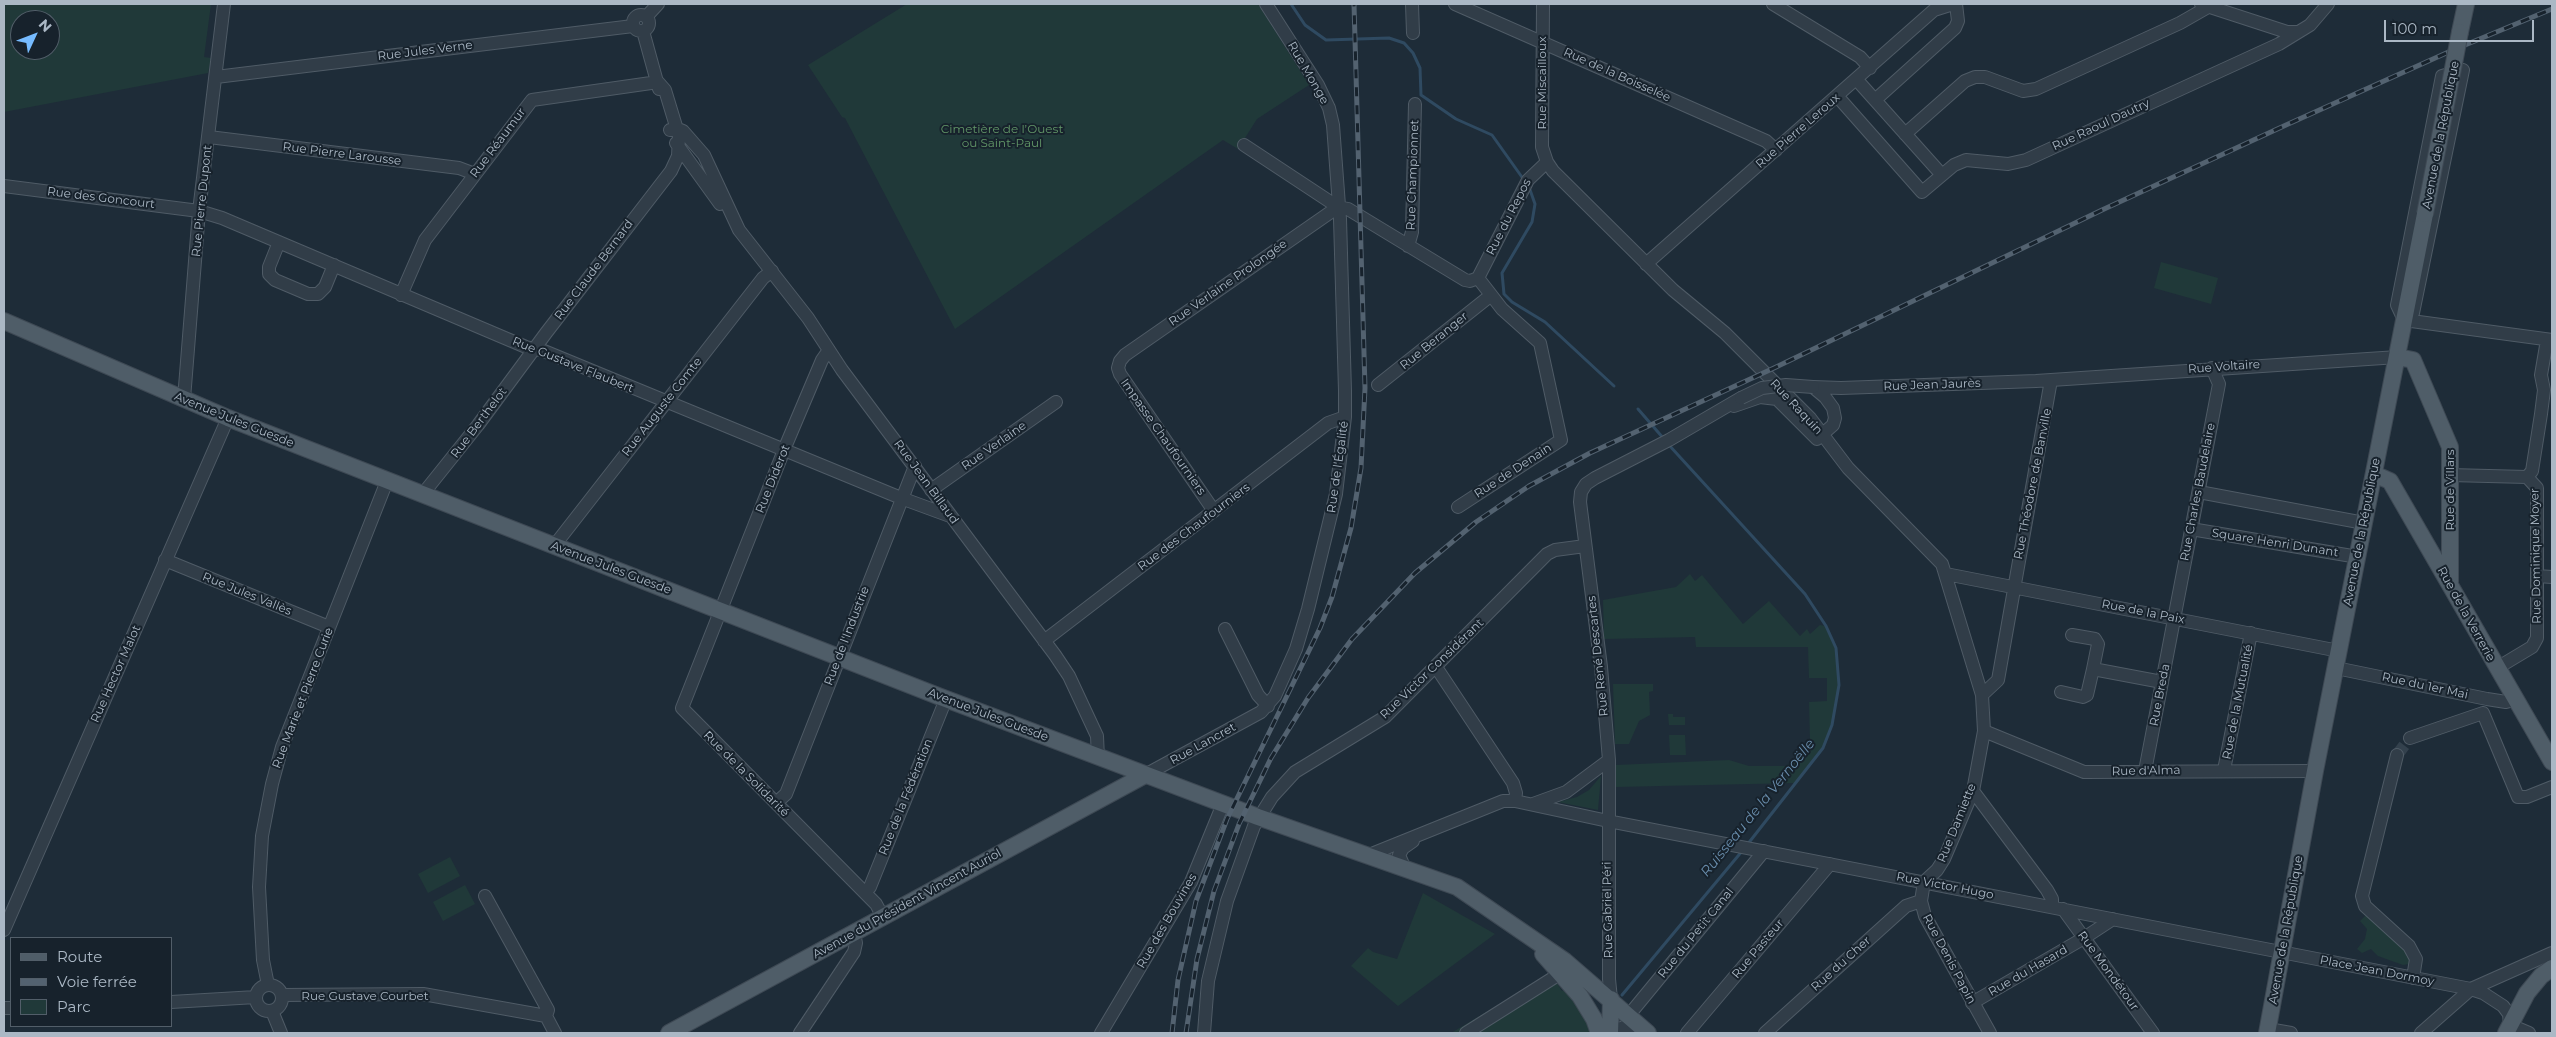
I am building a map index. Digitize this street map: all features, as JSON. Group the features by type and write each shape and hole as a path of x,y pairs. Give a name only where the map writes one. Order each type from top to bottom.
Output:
{"main road":[{"name":"Avenue de la République","path":"2267,1031 2315,771 2466,4"},
{"name":"Avenue Jules Guesde","path":"4,321 184,400 422,495 1098,758 1258,818 1457,887 1517,927"},
{"name":"Rue de Villars","path":"2398,357 2413,360 2450,447 2450,584"},
{"name":"Rue de la Verrerie","path":"2374,474 2390,481 2514,700 2552,762"},
{"name":"Avenue du Président Vincent Auriol","path":"670,1033 1145,775"},
{"path":"1517,927 1603,983 1612,999 1646,1033"},
{"path":"1517,927 1573,987 1594,1019 1599,1033"},
{"path":"2508,1029 2527,992 2552,968"},
{"path":"1612,999 1615,1032"},
{"path":"1615,1032 1629,1014"}],"street":[{"name":"Rue Pierre Dupont","path":"184,400 198,211 209,137 224,4"},
{"path":"655,192 671,171 678,156 664,90 658,82 639,18 658,4"},
{"name":"Rue Monge","path":"1266,4 1318,85 1329,108 1333,125 1338,208"},
{"path":"1412,4 1413,33"},
{"name":"Rue de la Boisselée","path":"1455,4 1766,141 1776,150"},
{"name":"Rue Miscailloux","path":"1543,4 1542,147 1547,162"},
{"path":"1773,4 1860,57 1870,68"},
{"path":"1875,100 1955,28 1958,21 1955,4"},
{"name":"Rue Pierre Leroux","path":"1646,264 1857,80 1934,10 1955,4"},
{"name":"Rue Raoul Dautry","path":"1838,96 1922,192 1954,165 1966,160 2008,164 2026,160 2257,54 2292,37 2296,32 2310,25 2328,4"},
{"path":"1906,134 1965,81 1975,77 1984,77 2024,91 2036,89 2180,23 2204,5 2296,32"},
{"name":"Rue Jules Verne","path":"216,77 639,18"},
{"path":"2257,54 2269,39 2270,32 2267,25"},
{"path":"2463,70 2413,313 2404,320 2397,305 2442,76 2463,70"},
{"path":"1857,80 1942,174"},
{"name":"Rue Réaumur","path":"401,295 425,240 532,100 658,82"},
{"name":"Rue Championnet","path":"1408,246 1412,232 1415,104"},
{"path":"674,135 683,131 704,155 731,217"},
{"path":"674,135 692,165 731,217"},
{"path":"655,192 669,158 674,135"},
{"name":"Rue Pierre Larousse","path":"209,137 459,168 475,174"},
{"path":"1244,145 1338,208 1348,209 1466,280 1470,282 1478,278"},
{"name":"Rue du Repos","path":"1478,278 1526,183 1547,162"},
{"name":"Rue Raquin","path":"1547,162 1646,264 1673,290 1725,333 1810,418 1848,468 1942,564 1982,695"},
{"path":"671,171 680,165 692,165"},
{"name":"Rue des Goncourt","path":"4,186 198,211"},
{"name":"Rue Claude Bernard","path":"534,349 655,192"},
{"name":"Rue Verlaine Prolongée","path":"1120,361 1125,355 1338,208"},
{"name":"Rue de l'Égalité","path":"1265,709 1296,649 1320,565 1336,494 1345,417 1338,208"},
{"name":"Rue Gustave Flaubert","path":"198,211 279,242 401,295 901,498 950,516"},
{"name":"Rue Jean Billaud","path":"731,217 1069,676 1093,728 1099,748 1098,758"},
{"path":"279,242 269,267 269,274 275,280 308,294 318,294 325,287 334,265"},
{"name":"Rue Auguste Comte","path":"554,546 763,278 772,271"},
{"name":"Rue de Denain","path":"1458,508 1561,440 1540,343 1490,296 1478,278"},
{"name":"Rue Beranger","path":"1378,385 1490,296"},
{"path":"2404,320 2550,340"},
{"name":"Rue Dominique Moyer","path":"2497,668 2532,647 2537,638 2537,488 2527,477 2532,471 2544,394 2541,375 2550,340"},
{"name":"Rue Berthelot","path":"422,495 478,425 534,349"},
{"name":"Rue Diderot","path":"720,610 784,450 822,360 829,350"},
{"name":"Rue Voltaire","path":"2051,380 2398,357"},
{"name":"Impasse Chaufourniers","path":"1120,361 1118,368 1120,374 1214,511"},
{"name":"Rue Charles Baudelaire","path":"2174,618 2219,384 2212,368"},
{"name":"Rue Jean Jaurès","path":"1581,492 1586,484 1595,478 1762,388 1786,385 1841,388 2051,380"},
{"name":"Rue Théodore de Banville","path":"2013,587 2051,380"},
{"path":"1813,387 1825,397 1833,408 1833,425 1823,436"},
{"name":"Rue Jean Jaurès","path":"1717,412 1760,398 1777,400 1817,439 1823,436"},
{"name":"Rue Verlaine","path":"931,490 1056,402"},
{"name":"Rue des Chaufourniers","path":"1044,641 1328,423 1345,417"},
{"name":"Rue Hector Malot","path":"4,930 228,418"},
{"name":"Rue de l'Industrie","path":"776,803 786,794 915,466"},
{"path":"2450,475 2527,477"},
{"name":"Rue Marie et Pierre Curie","path":"268,985 263,960 259,887 262,836 272,784 282,747 387,480"},
{"name":"Rue René Descartes","path":"1581,492 1580,502 1601,667 1609,760 1608,821"},
{"path":"2198,492 2364,523"},
{"name":"Square Henri Dunant","path":"2191,529 2358,557"},
{"name":"Rue Victor Considérant","path":"1204,1033 1208,981 1227,901 1258,818 1272,797 1295,772 1385,717 1546,554 1555,550 1585,546"},
{"name":"Rue Jules Vallès","path":"165,560 329,627"},
{"name":"Rue de la Paix","path":"1946,574 2339,651"},
{"path":"2537,576 2552,577"},
{"path":"1982,695 1998,680 2013,587"},
{"name":"Rue de la Solidarité","path":"720,610 682,708 876,904 883,917"},
{"name":"Rue Breda","path":"2145,771 2174,618"},
{"path":"1224,629 1265,709"},
{"name":"Rue de la Mutualité","path":"2224,770 2251,633"},
{"path":"2061,692 2083,697 2087,695 2098,644 2094,639 2072,635"},
{"path":"1369,855 1503,801 1515,801 1516,793 1513,783 1436,667"},
{"name":"Rue du 1er Mai","path":"2336,668 2487,699 2506,702 2514,700"},
{"path":"2092,669 2162,682"},
{"name":"Rue Damiette","path":"1924,882 1937,870 1944,859 1972,791 1984,731 1982,695"},
{"name":"Rue de la Fédération","path":"865,893 870,887 946,699"},
{"path":"2487,699 2483,713 2518,797 2527,797 2552,787"},
{"name":"Rue Lancret","path":"1145,775 1265,709"},
{"path":"2410,738 2483,713"},
{"name":"Rue d'Alma","path":"1984,731 2084,772 2315,771"},
{"path":"2397,755 2362,896 2365,906 2409,946 2416,959 2413,978"},
{"path":"1533,804 1566,792 1609,760"},
{"name":"Rue Mondétour","path":"1972,791 2047,890 2057,908 2084,938 2153,1033"},
{"name":"Rue Victor Hugo","path":"1515,801 1735,846 2283,952"},
{"name":"Rue des Bouvines","path":"1101,1033 1192,882 1223,804"},
{"name":"Rue Gabriel Péri","path":"1603,983 1608,821"},
{"path":"1405,868 1399,858 1403,848 1424,834"},
{"name":"Rue du Petit Canal","path":"1629,1014 1757,850"},
{"name":"Rue Pasteur","path":"1687,1033 1830,864"},
{"name":"Rue Denis Papin","path":"1924,882 1921,901 1925,916 1990,1033"},
{"path":"485,896 548,1010 546,1016 555,1033"},
{"name":"Rue du Cher","path":"1765,1033 1906,906 1921,901"},
{"name":"Rue du Hasard","path":"1972,1003 2113,919"},
{"path":"800,1033 854,952 856,943 854,933"},
{"name":"Place Jean Dormoy","path":"2283,952 2471,989 2483,993 2503,1006 2509,1014 2508,1029"},
{"path":"2421,1033 2471,989 2552,953"},
{"path":"1466,1033 1544,983 1556,967 1561,966 1580,986 1586,989 1603,983"},
{"path":"1544,983 1555,982 1573,987"},
{"path":"268,985 278,988 282,995 280,1007 272,1011 260,1009 256,997 261,988 268,985"},
{"name":"Rue Gustave Courbet","path":"282,995 423,994 546,1016"},
{"path":"172,1002 256,997"},
{"path":"272,1011 281,1033"},
{"path":"1615,1032 1625,1027 1646,1033"},
{"path":"2508,1029 2529,1033"},
{"path":"2267,1031 2290,1033"}],"green space":[{"path":"4,4 211,4 204,57 211,58 208,73 4,112"},
{"name":"Cimetière de l’Ouest ou Saint-Paul","path":"907,4 1258,4 1309,85 1257,119 1238,149 1223,140 955,329 845,118 842,117 808,65"},
{"path":"2161,262 2218,278 2211,304 2154,288"},
{"path":"1690,574 1695,581 1702,575 1743,624 1769,601 1800,636 1807,629 1810,634 1820,625 1826,626 1836,648 1839,685 1832,725 1823,748 1795,783 1616,787 1616,765 1729,760 1749,766 1785,766 1800,758 1810,741 1809,702 1827,701 1827,678 1809,678 1808,647 1696,647 1695,637 1604,639 1603,600 1676,587"},
{"path":"1613,684 1653,684 1653,691 1649,692 1650,715 1639,721 1629,744 1615,744"},
{"path":"1668,714 1673,714 1673,717 1685,717 1685,725 1669,725"},
{"path":"1669,735 1685,735 1686,755 1670,755"},
{"path":"1601,776 1598,810 1558,802 1577,797 1589,790"},
{"path":"450,857 460,876 428,893 418,874"},
{"path":"465,885 475,904 443,921 433,902"},
{"path":"1423,893 1495,934 1398,1006 1351,966 1368,948 1373,952 1397,959"},
{"path":"2366,915 2410,955 2412,959 2409,964 2403,965 2378,956 2371,949 2362,953 2357,949 2365,939 2367,929 2360,921"},
{"path":"1556,982 1562,991 1569,986 1594,1033 1451,1033 1530,986"}],"waterway":[{"name":"Ruisseau de la Vernoëlle","path":"1291,4 1305,25 1326,40 1389,38 1404,43 1413,53 1420,68 1421,95 1456,119 1492,135 1524,180"},
{"name":"Ruisseau de la Vernoëlle","path":"1529,187 1535,204 1532,222 1502,273 1504,294 1512,302 1545,322 1614,386"},
{"name":"Ruisseau de la Vernoëlle","path":"1638,409 1664,439"},
{"name":"Ruisseau de la Vernoëlle","path":"1668,444 1805,594 1826,626 1836,648 1839,685 1832,725 1823,748 1747,845"},
{"name":"Ruisseau de la Vernoëlle","path":"1622,995 1743,850"}],"tunnel":[{"path":"2397,755 2410,738"}],"railway":[{"path":"1172,1033 1178,980 1196,901 1227,819 1320,628 1332,597 1351,528 1361,468 1365,388 1354,4"},
{"path":"1186,1033 1197,959 1214,891 1239,824 1271,758 1308,698 1352,639 1415,573 1476,522 1529,486 1590,453 1774,368 2102,210 2286,125 2453,50 2552,9"}]}
